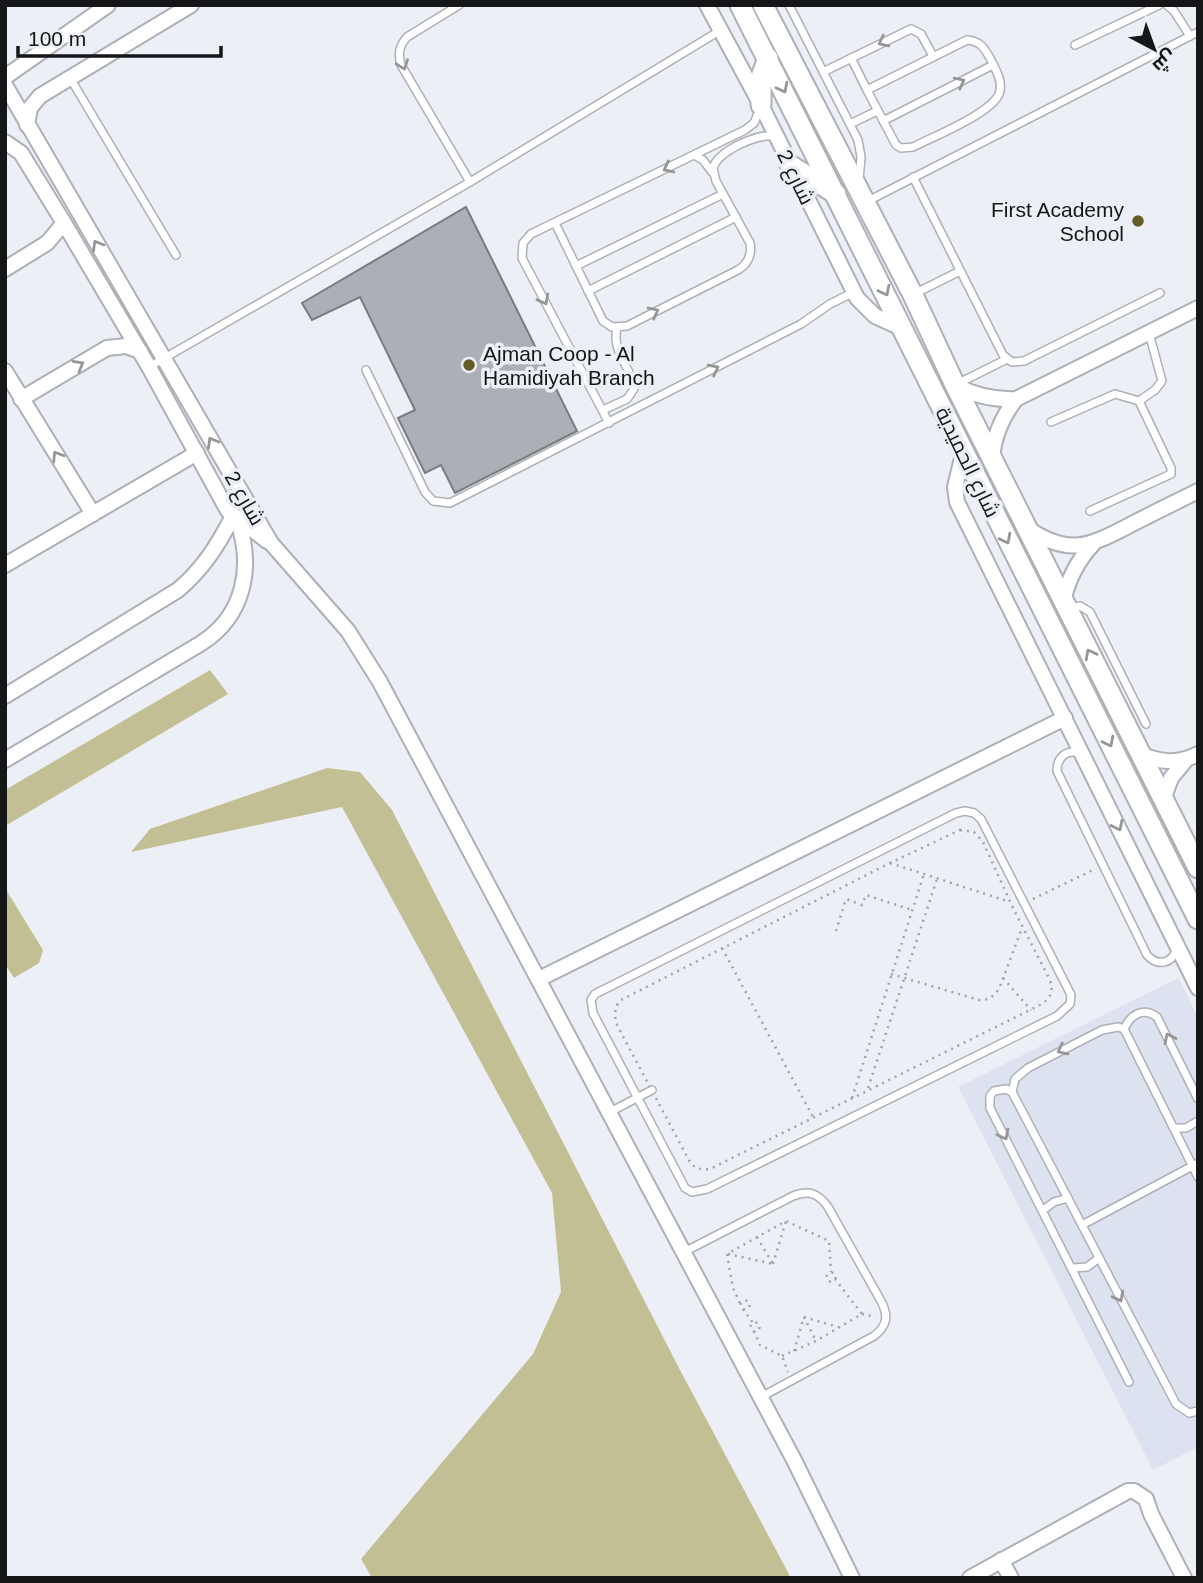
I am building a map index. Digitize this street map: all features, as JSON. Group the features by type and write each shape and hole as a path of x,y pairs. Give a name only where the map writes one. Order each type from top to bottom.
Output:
{"street":[{"path":"5,77 108,5"},
{"path":"27,125 27,114 34,102 191,5"},
{"name":"شارع 2","path":"707,5 761,105 854,292 875,316 904,329"},
{"name":"شارع الحميدية","path":"740,5 1198,919"},
{"name":"شارع الحميدية","path":"763,5 913,295 955,385 1198,868"},
{"path":"772,5 777,21 774,29"},
{"path":"761,105 761,77 768,58"},
{"name":"شارع 2","path":"5,85 271,543"},
{"name":"شارع 2","path":"5,142 21,153 64,222 140,351 222,501 235,517 271,543"},
{"path":"790,165 836,194"},
{"path":"5,269 47,243 64,222"},
{"path":"955,385 966,392 991,399 1016,399 1198,308"},
{"path":"22,399 107,348 126,346 140,351"},
{"path":"5,372 93,514"},
{"path":"992,458 993,445 1002,420 1016,399"},
{"path":"5,565 197,453"},
{"path":"963,454 955,487 957,502 1198,988"},
{"path":"1065,606 1070,576 1093,544 1198,491"},
{"path":"5,761 214,636 233,614 246,567 244,542 235,517"},
{"path":"5,696 178,590 212,555 235,517"},
{"path":"1027,527 1051,541 1072,545 1093,544"},
{"path":"246,567 271,543 342,624 366,656 761,1397 852,1578"},
{"path":"539,979 1065,718"},
{"path":"1140,754 1162,762 1191,758"},
{"path":"1163,800 1171,778 1191,758"},
{"path":"970,1578 1111,1500 1122,1497 1135,1499 1151,1514 1184,1578"},
{"path":"1002,1560 1010,1578"}],"lane":[{"path":"459,5 407,37 402,43 399,58 470,181"},
{"path":"789,5 858,140 862,194 913,177 1194,34 1167,5"},
{"path":"1075,45 1159,5"},
{"path":"824,72 911,29 921,34 933,56"},
{"path":"149,367 470,181 721,30"},
{"path":"851,58 867,90 877,110 896,145 907,148 985,110 992,105 1000,90 1000,82 982,46 973,40 962,41 867,90"},
{"path":"883,121 993,65"},
{"path":"70,78 176,255"},
{"path":"609,422 522,258 521,248 526,238 750,127 757,119 761,105"},
{"path":"850,124 877,110"},
{"path":"713,173 714,163 721,155 758,136 776,136"},
{"path":"555,223 603,321 617,328 627,326 743,267 749,259 751,248 713,173 707,163 694,155"},
{"path":"913,177 1007,359"},
{"path":"576,266 723,194"},
{"path":"588,291 736,217"},
{"path":"913,295 960,271"},
{"path":"366,370 425,492 439,503 456,501 801,324 830,304 854,292"},
{"path":"955,385 1007,359 1024,361 1160,293"},
{"path":"603,410 627,399 634,389 633,380 616,346 617,328"},
{"path":"1139,401 1163,381 1149,333"},
{"path":"1051,422 1115,394 1139,401 1171,468 1171,474 1090,511"},
{"path":"1065,606 1080,606 1090,612 1146,724"},
{"path":"1083,754 1068,752 1057,763 1057,771 1102,865 1153,962 1161,964 1169,961 1175,955 1177,946"},
{"path":"956,813 974,813 981,819 1071,995 1070,1004 1057,1016 700,1192 685,1188 638,1098 590,1007 595,994 956,813"},
{"path":"1124,1029 1135,1014 1147,1012 1157,1017 1198,1098"},
{"path":"1198,1177 1195,1164 1124,1029 1118,1027 1102,1030 1028,1068 1015,1079 1012,1092 1176,1404 1189,1413 1198,1411"},
{"path":"1012,1092 1000,1088 994,1091 989,1101 1129,1382"},
{"path":"610,1112 652,1090"},
{"path":"1174,1128 1186,1128 1198,1121"},
{"path":"1082,1225 1195,1164"},
{"path":"684,1252 793,1196 803,1192 813,1193 822,1198 886,1310 887,1320 882,1330 874,1336 761,1397"},
{"path":"1043,1210 1054,1202 1068,1198"},
{"path":"1073,1268 1087,1267 1099,1258"}],"path":[{"path":"960,831 974,832 982,842 1010,902 1053,987 1047,1001 714,1167 702,1170 691,1164 614,1018 619,1001 890,863 960,831"},
{"path":"890,863 1010,902"},
{"path":"1013,908 1102,865"},
{"path":"851,1098 924,874"},
{"path":"868,1091 937,879"},
{"path":"836,931 846,900 862,905 866,895 912,910"},
{"path":"891,974 987,1000 994,996 1003,978 1022,927"},
{"path":"722,948 813,1117"},
{"path":"1003,978 1031,1010"},
{"path":"727,1254 786,1221"},
{"path":"773,1264 786,1221"},
{"path":"782,1356 862,1314 831,1272 829,1241 786,1221"},
{"path":"757,1237 773,1264"},
{"path":"727,1254 773,1264"},
{"path":"727,1254 733,1288 752,1323 751,1328 760,1345 782,1356 792,1381"},
{"path":"831,1272 826,1275 827,1279 835,1279"},
{"path":"740,1303 745,1300 748,1302 748,1307 743,1309"},
{"path":"804,1317 839,1328"},
{"path":"804,1317 816,1340"},
{"path":"793,1352 804,1317"},
{"path":"752,1323 758,1323 760,1326 754,1331"}],"shaded area":[{"path":"210,670 228,694 5,826 5,790"},
{"path":"327,768 360,772 392,810 680,1370 791,1578 372,1578 361,1559 533,1354 561,1292 552,1193 342,807 131,852 150,829"},
{"path":"5,888 43,950 39,963 14,978 5,964"},
{"path":"1178,978 1198,1017 1198,1447 1153,1470 958,1087"}],"building":[{"name":"Ajman Coop - Al Hamidiyah Branch","path":"466,207 577,431 455,493 441,465 425,473 398,418 415,410 360,297 312,320 302,303"}],"place":[{"name":"First Academy School","path":"1138,221"},
{"name":"Ajman Coop - Al Hamidiyah Branch","path":"469,365"}]}
